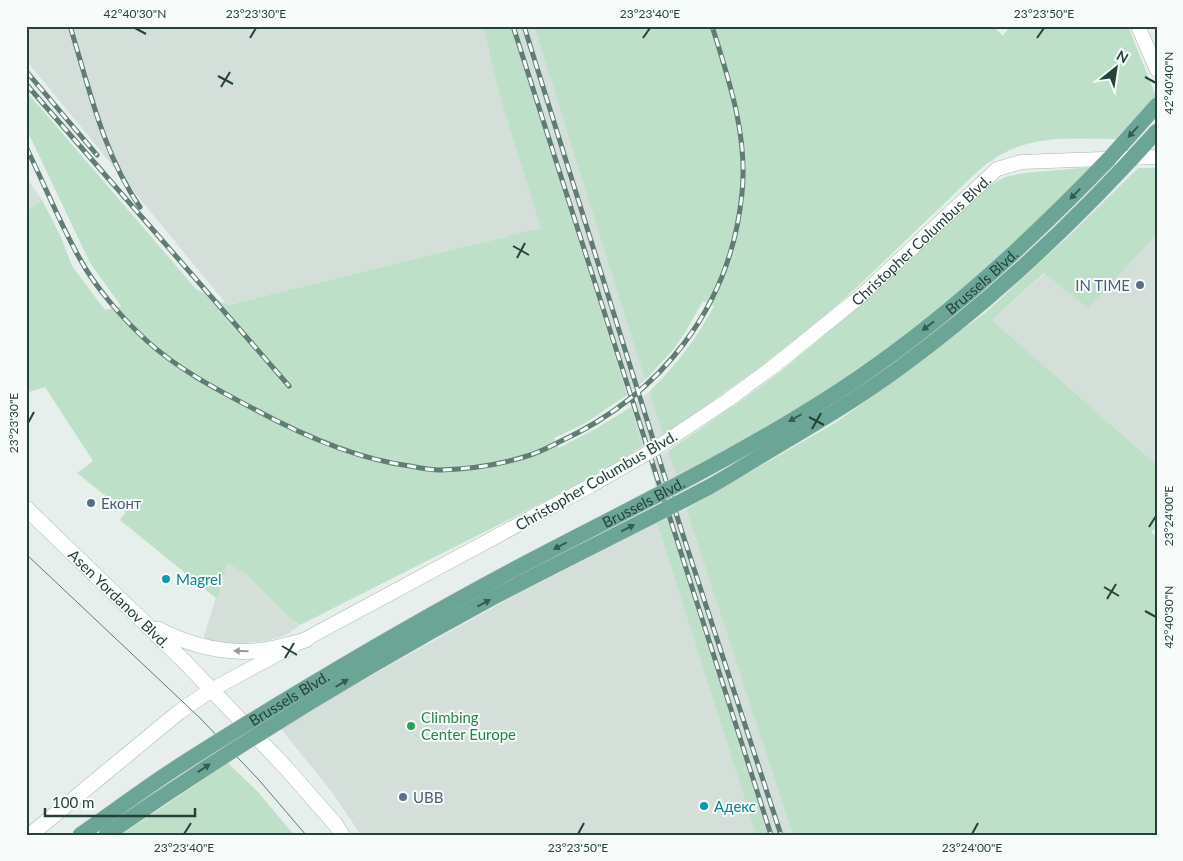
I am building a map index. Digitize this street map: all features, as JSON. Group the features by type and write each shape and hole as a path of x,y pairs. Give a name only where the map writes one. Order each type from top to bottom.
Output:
{"main road":[{"name":"Brussels Blvd.","path":"80,835 167,774 355,658 509,572 704,470 821,403 938,319 997,269 1054,216 1109,159 1157,105"},
{"name":"Brussels Blvd.","path":"106,835 233,750 362,671 495,597 712,486 829,416 899,368 1007,281 1066,228 1157,132"},
{"name":"Asen Yordanov Blvd.","path":"26,508 142,620 211,690 287,769 330,818 342,835"},
{"path":"142,620 173,637 218,650 265,650 306,640"},
{"name":"Christopher Columbus Blvd.","path":"30,835 179,712 211,690"}],"street":[{"path":"1138,26 1157,70"},
{"name":"Christopher Columbus Blvd.","path":"211,690 590,486 653,450 728,400 774,366 862,295 997,169 1021,162 1157,158"}],"shaded area":[{"path":"26,26 483,26 499,94 542,228 227,305 26,60"},
{"path":"511,26 534,26 589,200 645,380 627,395"},
{"path":"26,177 42,200 26,212"},
{"path":"1157,184 1157,465 992,320 1045,273"},
{"path":"649,392 663,435 643,446 631,407"},
{"path":"668,451 676,476 656,487 649,463"},
{"path":"686,509 793,835 768,835 667,518"},
{"path":"657,523 756,835 361,835 331,791 281,729 351,687 516,595"},
{"path":"227,562 246,574 289,617 300,625 286,635 267,641 233,644 203,639"}],"green space":[{"path":"483,26 511,26 627,395 584,424 554,438 559,448 631,407 643,446 587,480 300,625 289,617 246,574 227,563 217,599 120,520 126,512 77,473 93,461 45,387 26,393 26,212 42,200 61,237 72,266 105,310 121,306 90,263 26,128 26,91 196,289 228,305 541,228 499,94"},
{"path":"534,26 993,26 1003,36 1010,26 1128,26 1156,96 1120,139 1075,138 1046,140 1017,147 988,163 856,288 810,328 738,383 663,435 649,392 685,352 714,306 703,301 673,350 645,380"},
{"path":"1093,167 973,282 897,342 810,401 722,452 676,476 668,451 753,392 807,350 987,187 1005,177 1023,173"},
{"path":"1138,168 1157,168 1157,234 1088,308 1044,273 992,320 1157,465 1157,526 1151,532 1157,537 1157,835 793,835 686,509 835,423 985,313 1071,234"},
{"path":"667,518 768,835 756,835 657,523"},
{"path":"228,763 259,793 294,835 121,835"}],"tram line":[{"path":"26,554 201,719 259,780 306,835"}],"railway":[{"path":"70,26 98,120 116,165 140,207"},
{"path":"513,26 771,835"},
{"path":"524,26 681,529 781,835"},
{"path":"26,147 66,232 93,281 119,313 147,341 172,361 213,387 274,420 350,452 390,463 432,470 462,469 495,464 531,455 547,448 596,422 629,399 659,373 685,343 706,309 723,273 735,235 742,193 743,172 740,129 736,108 712,26"},
{"path":"26,71 97,155"},
{"path":"26,84 289,386"}],"place":[{"name":"IN TIME","path":"1140,285"},
{"name":"Еконт","path":"91,503"},
{"name":"Magrel","path":"166,579"},
{"name":"Climbing Center Europe","path":"411,726"},
{"name":"UBB","path":"403,797"},
{"name":"Адекс","path":"704,806"}]}
